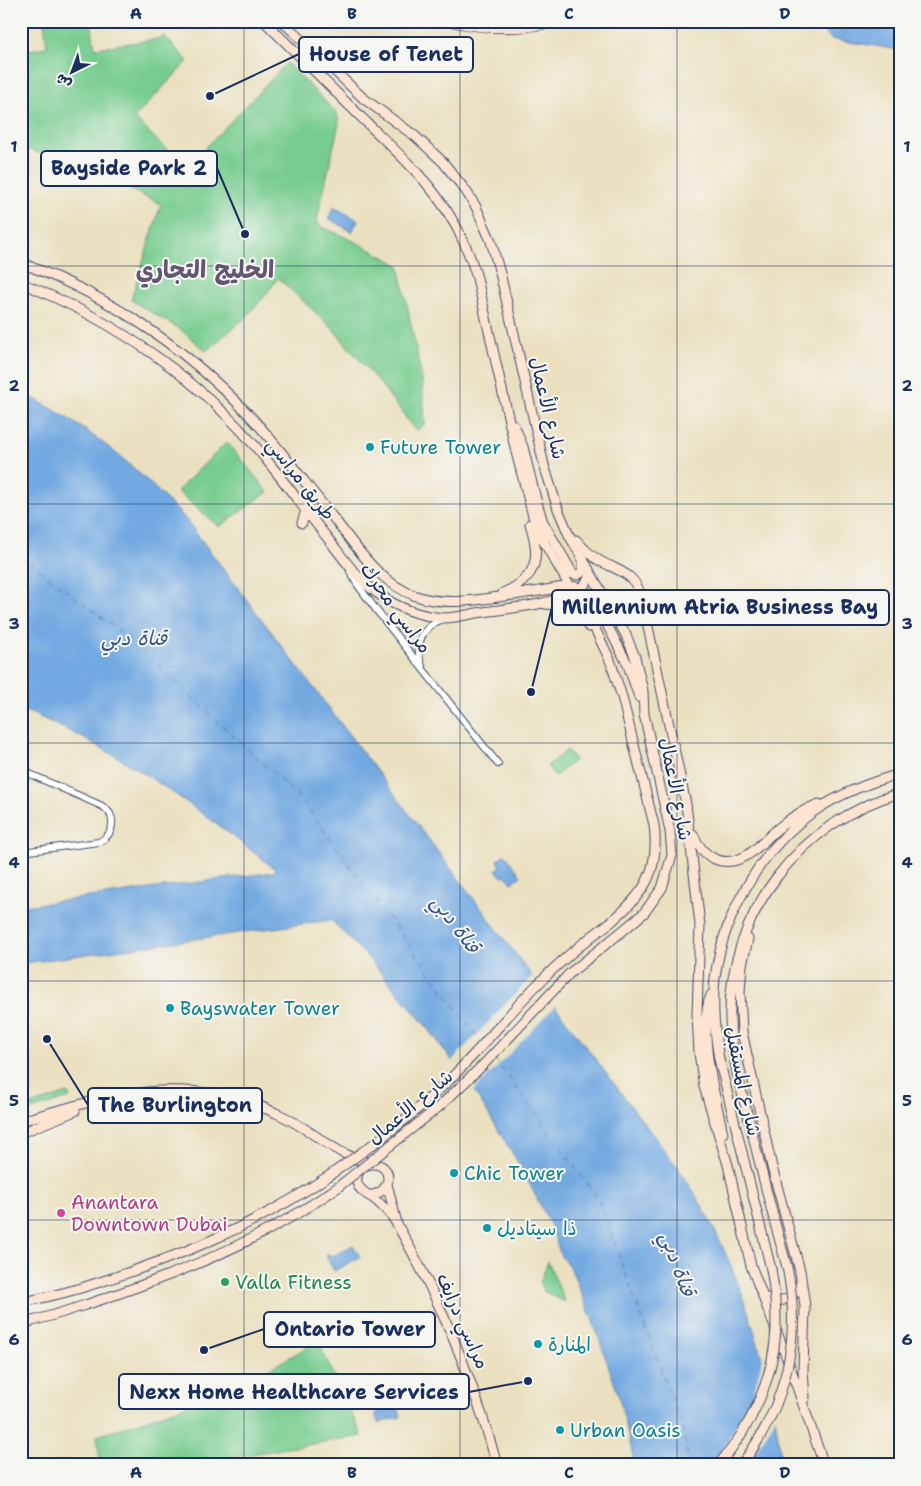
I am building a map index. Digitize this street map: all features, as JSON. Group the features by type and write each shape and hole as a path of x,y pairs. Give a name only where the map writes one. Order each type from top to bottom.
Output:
{"main road":[{"path":"520,21 556,21"}],"street":[{"name":"شارع الأعمال","path":"21,1302 79,1289 180,1254 294,1199 387,1134 426,1102 471,1058 544,978 571,952 629,907 641,893 649,877 656,843 651,813 622,697 604,646 574,589 536,526 516,452 473,264 462,236 448,210 421,176 264,21"},
{"name":"شارع الأعمال","path":"21,1324 50,1317 188,1268 281,1222 338,1187 447,1099 483,1065 570,973 644,913 656,898 668,873 672,856 669,821 644,714 643,691 638,668 631,646 563,524 544,465 497,259 476,207 455,176 430,148 363,98 282,21"},
{"path":"448,21 464,25 508,29 536,27 562,21"},
{"name":"طريق مراسي","path":"21,263 74,285 113,306 155,333 208,374 261,428 372,566 388,581 416,596 438,601 459,602 574,589"},
{"name":"طريق مراسي","path":"21,283 64,301 96,318 132,340 192,383 245,435 365,584 390,602 419,613 446,618 535,604 574,589"},
{"path":"59,310 64,301"},
{"path":"506,409 523,447 543,522 571,572 576,575 583,571 584,566 581,557"},
{"path":"492,598 520,584 532,569 536,557 536,544 523,500 516,452"},
{"path":"302,522 306,510"},
{"path":"563,524 579,544 592,556 630,576 641,593 678,762 688,822 700,925 697,1004 700,1064 707,1099 728,1165"},
{"name":"مراسي محرك","path":"345,561 362,591 498,764"},
{"path":"591,574 574,589 588,594 617,641 634,681 644,714"},
{"path":"620,625 618,606 622,599 632,596 638,599 643,606"},
{"path":"535,604 555,605 574,613 585,622 604,646"},
{"name":"مراسي محرك","path":"424,672 418,653 420,638 430,626 446,618"},
{"path":"21,770 102,806 111,816 112,825 107,837 99,842 21,852"},
{"name":"شارع المستقبل","path":"718,1465 734,1445 758,1403 769,1372 776,1323 771,1269 719,1059 714,1025 714,991 718,964 726,934 747,887 766,858 789,833 815,810 831,801 865,784 900,774"},
{"name":"شارع المستقبل","path":"741,1465 773,1412 782,1388 793,1328 793,1311 792,1294 786,1267 737,1072 731,1039 730,1005 734,972 743,939 753,914 774,879 787,863 816,835 850,813 875,801 900,793"},
{"path":"688,822 701,850 716,860 730,861 751,852 797,814 831,801"},
{"path":"753,914 741,979 740,1006 742,1032 772,1167 791,1232 802,1280 805,1319 803,1382 808,1416"},
{"path":"714,991 706,1013 708,1054 728,1165 748,1256 808,1416 824,1465"},
{"path":"21,1121 120,1095 151,1091 183,1090 215,1094 246,1101 276,1113 305,1128 341,1152 378,1165 385,1171 388,1180 380,1193 369,1195 360,1189 351,1164 341,1152"},
{"path":"21,1132 64,1116 89,1104"},
{"path":"357,1180 362,1168 373,1164"},
{"name":"مراسي درايف","path":"387,1184 397,1224"},
{"name":"مراسي درايف","path":"369,1195 385,1208 397,1224 447,1320 476,1396 497,1465"},
{"path":"762,1294 771,1300 782,1301 791,1297 798,1290 802,1280"}],"green space":[{"path":"44,21 91,21 95,48 158,39 164,36 188,61 134,118 186,168 287,63 337,113 339,123 317,220 320,226 356,242 399,265 422,378 425,424 416,431 382,386 330,326 278,278 245,318 206,351 181,330 131,300 161,204 84,168 21,147 21,51 47,47"},
{"path":"227,442 268,492 219,527 177,491"},
{"path":"567,750 575,760 555,776 547,766"},
{"path":"68,1093 70,1098 21,1113 21,1108"},
{"path":"548,1261 565,1302 543,1291 540,1283"},
{"path":"318,1341 362,1436 184,1465 100,1465 97,1436 175,1410 232,1387"}],"water":[{"path":"818,21 900,21 900,50 831,39 824,32"},
{"path":"334,207 358,220 352,232 328,218"},
{"name":"قناة دبي","path":"21,392 67,418 97,438 144,477 184,517 681,1172 719,1239 735,1275 748,1312 760,1350 769,1389 782,1465 635,1465 619,1397 594,1324 571,1269 561,1256 551,1226 522,1169 476,1094 428,1028 370,960 331,920 25,963 21,967 21,913 24,906 274,872 275,869 185,801 123,760 21,709"},
{"path":"505,854 521,876 512,883 505,875 502,877 496,870 501,866 497,860"},
{"path":"353,1245 360,1257 334,1271 326,1256 329,1254 331,1257"},
{"path":"398,1407 401,1417 378,1423 375,1413"}],"pier":[{"path":"534,974 557,1004 472,1093 450,1063"},
{"path":"764,1354 777,1414 772,1425 747,1465 709,1465 721,1452 745,1410 754,1391"}],"ferry route":[{"path":"21,556 126,636 299,797 480,1040"},
{"path":"495,1059 598,1198 684,1433 689,1465"}],"place":[{"name":"House of Tenet","path":"210,96"},
{"name":"Bayside Park 2","path":"245,234"},
{"name":"Future Tower","path":"370,447"},
{"name":"Millennium Atria Business Bay","path":"531,692"},
{"name":"Bayswater Tower","path":"170,1008"},
{"name":"The Burlington","path":"47,1039"},
{"name":"Chic Tower","path":"454,1173"},
{"name":"Anantara Downtown Dubai","path":"61,1213"},
{"name":"ذا سيتاديل","path":"487,1228"},
{"name":"Valla Fitness","path":"225,1282"},
{"name":"المنارة","path":"538,1344"},
{"name":"Ontario Tower","path":"204,1350"},
{"name":"Nexx Home Healthcare Services","path":"528,1381"},
{"name":"Urban Oasis","path":"560,1430"}],"district":[{"name":"الخليج التجاري","path":"205,270"}]}
